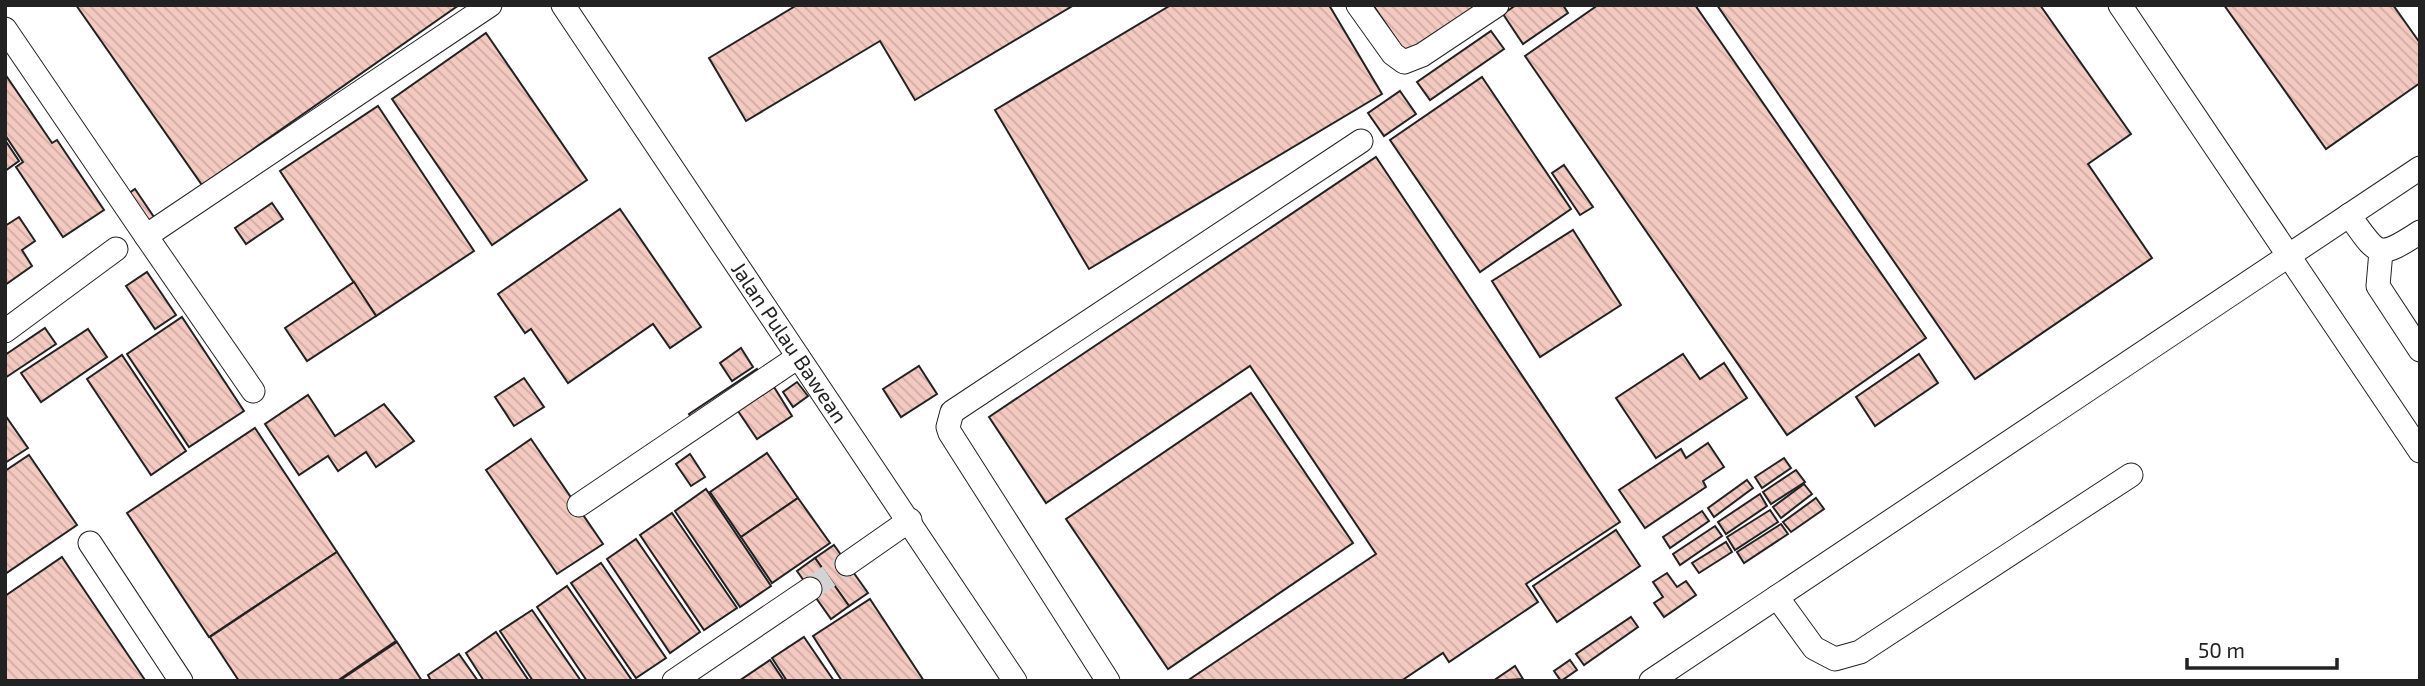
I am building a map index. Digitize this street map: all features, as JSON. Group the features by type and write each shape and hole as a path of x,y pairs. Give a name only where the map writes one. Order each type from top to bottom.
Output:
{"street":[{"path":"146,236 490,5"},
{"name":"Jalan Pulau Bawean","path":"563,5 910,520 1015,681"},
{"path":"1358,5 1393,54 1404,62 1422,55 1497,5"},
{"path":"2120,5 2420,451"},
{"path":"5,29 253,391"},
{"path":"1108,681 950,433 952,412 1361,141"},
{"path":"1651,681 2420,167"},
{"path":"2349,215 2371,244 2381,251 2392,250 2420,232"},
{"path":"5,331 116,249"},
{"path":"2381,251 2378,286 2420,350"},
{"path":"579,505 798,357"},
{"path":"1777,597 1814,649 1835,659 1860,652 2131,475"},
{"path":"847,564 910,520"},
{"path":"90,543 181,681"},
{"path":"674,681 810,589"}],"building":[{"path":"76,5 459,5 202,185"},
{"path":"797,5 1074,5 915,100 880,41 746,121 709,58"},
{"path":"1171,5 1329,5 1382,94 1089,269 995,110"},
{"path":"1373,5 1480,5 1407,55"},
{"path":"1516,5 1563,5 1568,13 1523,44 1503,14"},
{"path":"1598,5 1695,5 1926,338 1787,435 1525,56"},
{"path":"1717,5 2040,5 2131,134 2088,164 2152,258 1975,379"},
{"path":"2224,5 2393,5 2420,43 2420,83 2326,149"},
{"path":"1491,31 1504,49 1430,100 1417,82"},
{"path":"486,33 587,180 492,245 392,99"},
{"path":"5,74 52,143 57,140 104,210 63,237 16,167 23,162 5,135"},
{"path":"1482,77 1571,209 1480,272 1390,140"},
{"path":"1400,91 1416,114 1384,136 1368,113"},
{"path":"378,106 474,251 376,316 280,171"},
{"path":"5,140 19,161 5,171"},
{"path":"1376,157 1620,522 1526,584 1538,602 1449,662 1443,653 1401,681 1187,681 1376,554 1250,366 1046,503 989,417"},
{"path":"1564,165 1593,207 1580,215 1552,173"},
{"path":"135,189 156,220 146,227 125,196"},
{"path":"272,203 283,219 246,244 235,228"},
{"path":"620,209 701,327 670,348 653,324 568,383 531,329 525,333 498,294"},
{"path":"19,217 35,241 22,250 32,266 5,285 5,226"},
{"path":"1573,230 1621,305 1540,357 1492,281"},
{"path":"147,272 176,315 155,329 126,286"},
{"path":"354,282 376,316 307,361 285,328"},
{"path":"182,317 244,411 189,447 127,354"},
{"path":"45,328 56,344 5,378 5,355"},
{"path":"88,329 107,357 41,402 21,373"},
{"path":"741,348 753,367 732,381 720,363"},
{"path":"1683,354 1700,379 1724,363 1747,398 1656,458 1616,398"},
{"path":"1919,354 1938,383 1875,426 1856,397"},
{"path":"122,355 186,451 151,475 87,379"},
{"path":"919,366 937,394 901,417 883,389"},
{"path":"757,369 762,377 694,422 689,414"},
{"path":"524,378 544,407 514,426 495,397"},
{"path":"797,382 808,396 793,407 783,392"},
{"path":"774,387 792,416 757,439 738,411"},
{"path":"1251,393 1353,543 1168,669 1066,519"},
{"path":"308,395 335,436 384,404 414,441 376,467 366,452 338,471 328,456 299,475 265,424"},
{"path":"5,415 28,448 5,463"},
{"path":"255,428 337,552 209,637 127,513"},
{"path":"531,439 603,544 557,574 486,470"},
{"path":"1708,443 1724,467 1703,481 1706,487 1645,528 1619,490 1681,449 1686,458"},
{"path":"767,453 798,498 741,537 710,492"},
{"path":"690,454 705,477 691,486 676,464"},
{"path":"29,455 77,525 5,574 5,471"},
{"path":"1784,458 1791,468 1762,488 1755,477"},
{"path":"1796,470 1805,482 1771,504 1763,492"},
{"path":"1747,480 1753,488 1714,517 1708,508"},
{"path":"1804,484 1812,494 1781,518 1773,507"},
{"path":"706,489 771,586 740,607 675,511"},
{"path":"1760,494 1767,506 1726,534 1718,522"},
{"path":"798,498 830,543 772,583 741,537"},
{"path":"1816,498 1824,509 1791,532 1783,522"},
{"path":"1770,510 1778,522 1735,550 1727,537"},
{"path":"1702,511 1709,521 1670,548 1663,537"},
{"path":"672,513 737,608 704,630 640,535"},
{"path":"1781,524 1788,534 1744,563 1737,552"},
{"path":"1715,526 1722,536 1680,565 1673,554"},
{"path":"1616,530 1640,566 1557,622 1533,586"},
{"path":"636,539 700,632 670,653 607,559"},
{"path":"1726,542 1732,552 1699,573 1692,563"},
{"path":"834,545 868,593 849,606 815,558"},
{"path":"337,552 396,641 337,681 239,681 210,637"},
{"path":"62,557 145,680 5,681 5,596"},
{"path":"815,558 849,606 831,619 797,571"},
{"path":"601,563 666,658 636,678 571,583"},
{"path":"1667,573 1677,587 1686,581 1696,595 1664,617 1654,603 1663,597 1653,582"},
{"path":"567,586 631,679 629,681 587,681 537,607"},
{"path":"870,599 924,681 842,681 813,636"},
{"path":"532,610 581,681 533,681 500,631"},
{"path":"1631,617 1638,627 1584,665 1576,654"},
{"path":"496,632 529,681 484,681 466,653"},
{"path":"804,637 834,681 787,681 772,658"},
{"path":"397,642 422,681 339,681"},
{"path":"459,654 478,681 431,681 428,675"},
{"path":"770,660 784,681 739,681"},
{"path":"1570,660 1577,670 1561,681 1554,671"},
{"path":"1515,666 1523,679 1493,681"}],"tunnel":[{"path":"810,589 847,564"}]}
